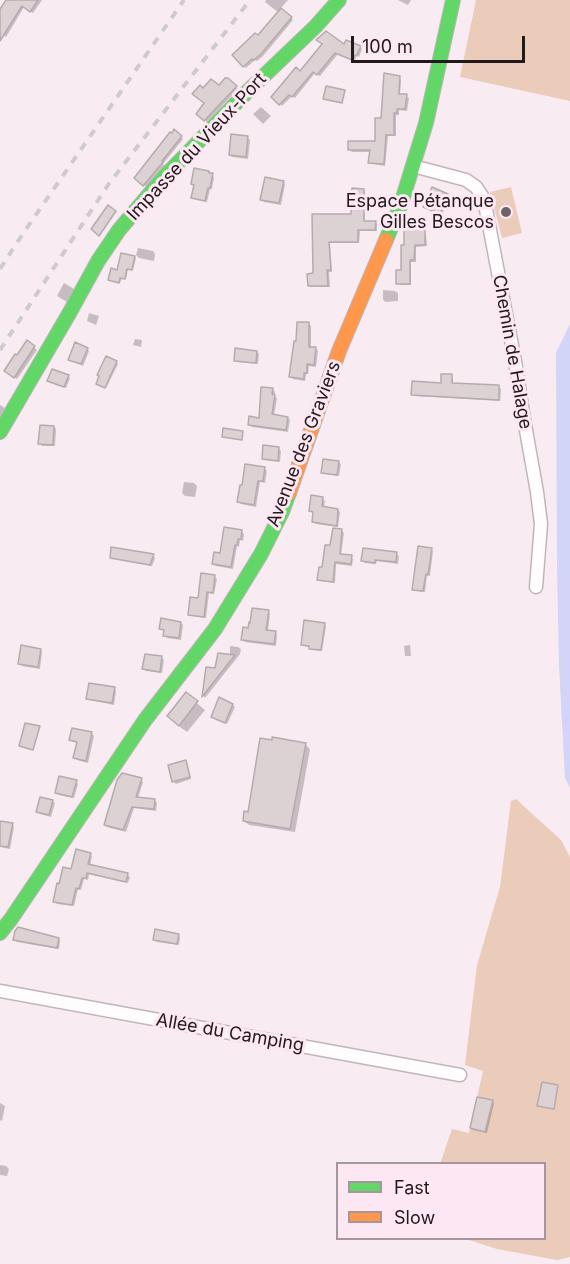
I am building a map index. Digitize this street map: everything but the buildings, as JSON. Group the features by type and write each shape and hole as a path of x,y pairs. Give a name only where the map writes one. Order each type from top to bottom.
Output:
{"street":[{"name":"Impasse du Vieux-Port","path":"0,432 119,230 164,177 248,91 316,26 339,0"},
{"name":"Avenue des Graviers","path":"426,123 453,0"},
{"name":"Avenue des Graviers","path":"0,933 145,720 215,629 261,554 282,512 339,351 400,204 445,73 457,22 458,0"},
{"name":"Chemin de Halage","path":"413,166 466,180 476,187 484,199 537,492 541,524 536,587"},
{"name":"Avenue des Graviers","path":"0,941 11,918"},
{"name":"Allée du Camping","path":"0,991 460,1075"}],"shaded area":[{"path":"476,0 570,0 570,101 460,77"},
{"name":"Espace Pétanque Gilles Bescos","path":"511,187 522,233 502,238 490,192"},
{"path":"516,799 561,840 570,857 570,1257 557,1260 497,1249 469,1240 546,1240 546,1162 441,1162 452,1129 469,1133 483,1071 465,1065 477,965 500,887 511,801"}],"water":[{"path":"570,324 570,788 565,778 559,665 556,353"}],"railway":[{"path":"0,269 184,0"},
{"path":"0,350 108,185 250,0"}],"traffic: fast":[{"path":"0,432 98,261 119,230 164,177 248,91 316,26 339,0"},
{"path":"386,240 401,204 426,123 453,0"},
{"path":"0,933 145,720 215,629 261,554 289,493"}],"traffic: slow":[{"path":"289,493 339,351 386,240"}],"place":[{"name":"Espace Pétanque Gilles Bescos","path":"506,212"}]}
